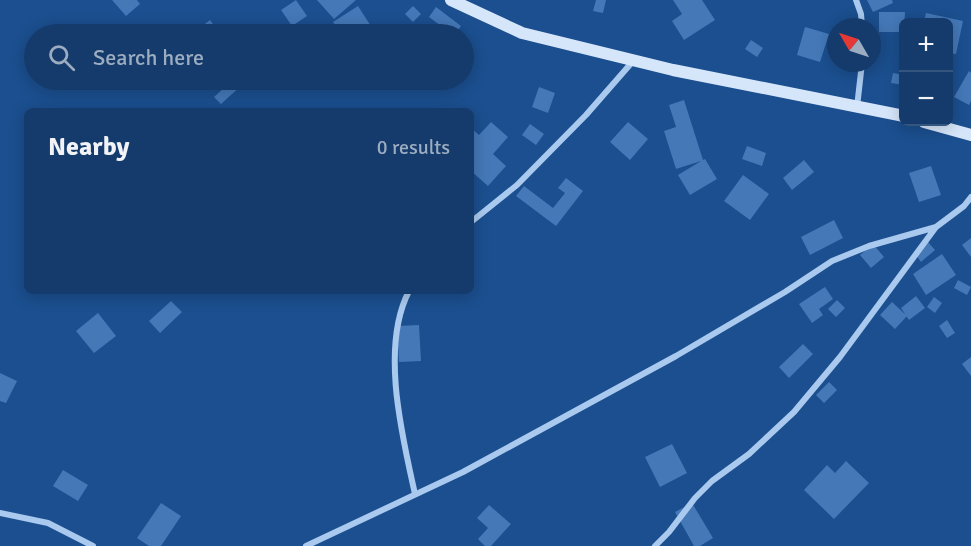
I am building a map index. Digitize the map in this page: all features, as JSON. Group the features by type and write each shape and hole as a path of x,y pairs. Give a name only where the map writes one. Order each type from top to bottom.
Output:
{"street":[{"path":"450,0 522,33 673,70 899,115"},
{"path":"856,0 861,18"},
{"path":"474,220 517,185 586,115 634,60"},
{"path":"857,106 861,72"},
{"path":"938,126 971,135"},
{"path":"655,546 669,532 694,498 712,481 749,454 794,412 840,357 936,228 964,206 971,197"},
{"path":"306,546 463,472 676,356 785,292 832,261 869,246 936,228"},
{"path":"408,294 397,323 395,375 403,438 415,494"},
{"path":"0,513 48,523 93,546"}],"building":[{"path":"112,0 137,0 140,4 126,16"},
{"path":"296,0 307,16 295,24 291,24 281,10"},
{"path":"317,0 356,0 334,19"},
{"path":"596,0 606,0 603,13 593,11"},
{"path":"673,0 702,0 715,20 684,40 672,21 682,14"},
{"path":"867,0 892,0 893,3 873,12"},
{"path":"358,6 370,24 334,24 333,22"},
{"path":"413,6 421,14 413,22 405,14"},
{"path":"436,7 458,24 438,24 429,17"},
{"path":"879,12 905,12 905,18 899,18 899,32 881,32 881,18 879,18"},
{"path":"926,13 949,18 925,18"},
{"path":"953,19 963,21 956,54 953,54"},
{"path":"805,27 827,33 820,62 797,55"},
{"path":"751,40 763,48 757,57 745,49"},
{"path":"969,71 971,73 971,101 969,105 954,97"},
{"path":"893,73 899,74 899,84 891,83"},
{"path":"539,87 555,93 548,113 532,107"},
{"path":"222,90 236,90 221,104 214,97"},
{"path":"684,100 703,160 705,159 717,179 690,195 678,175 701,161 676,169 664,131 676,127 669,105"},
{"path":"491,122 508,137 493,154 506,166 488,186 474,174 474,131 479,135"},
{"path":"628,122 648,139 630,160 610,142"},
{"path":"530,124 544,134 536,145 522,135"},
{"path":"747,146 766,153 762,166 742,159"},
{"path":"804,160 814,172 792,190 783,178"},
{"path":"931,166 941,195 919,202 909,173"},
{"path":"743,175 769,194 750,220 724,201"},
{"path":"566,178 583,191 556,226 516,196 524,186 553,208 565,193 558,188"},
{"path":"834,220 843,238 810,255 801,237"},
{"path":"971,238 971,257 962,245"},
{"path":"927,241 935,250 921,262 914,252"},
{"path":"873,244 884,257 871,268 860,255"},
{"path":"942,254 956,275 926,295 913,274"},
{"path":"958,280 971,287 967,295 954,288"},
{"path":"825,287 833,299 819,309 823,315 812,323 799,304"},
{"path":"916,296 925,308 909,320 901,308"},
{"path":"934,297 942,303 935,313 927,307"},
{"path":"837,300 845,308 836,317 828,309"},
{"path":"171,301 182,312 160,333 149,321"},
{"path":"892,302 907,316 895,329 880,315"},
{"path":"98,313 116,336 94,353 76,331"},
{"path":"947,320 955,333 947,338 939,326"},
{"path":"419,325 421,361 399,362 397,326"},
{"path":"803,344 813,354 789,378 779,367"},
{"path":"971,357 971,376 962,364"},
{"path":"0,373 17,381 6,403 0,401"},
{"path":"829,382 837,390 824,403 816,395"},
{"path":"672,444 687,473 660,487 645,457"},
{"path":"846,461 869,483 834,519 804,490 827,465 835,473"},
{"path":"63,470 88,485 78,501 53,486"},
{"path":"161,503 181,516 161,546 149,546 137,538"},
{"path":"692,503 713,538 700,546 694,546 675,512"},
{"path":"489,505 511,524 491,546 485,546 478,539 488,528 477,518"}]}
